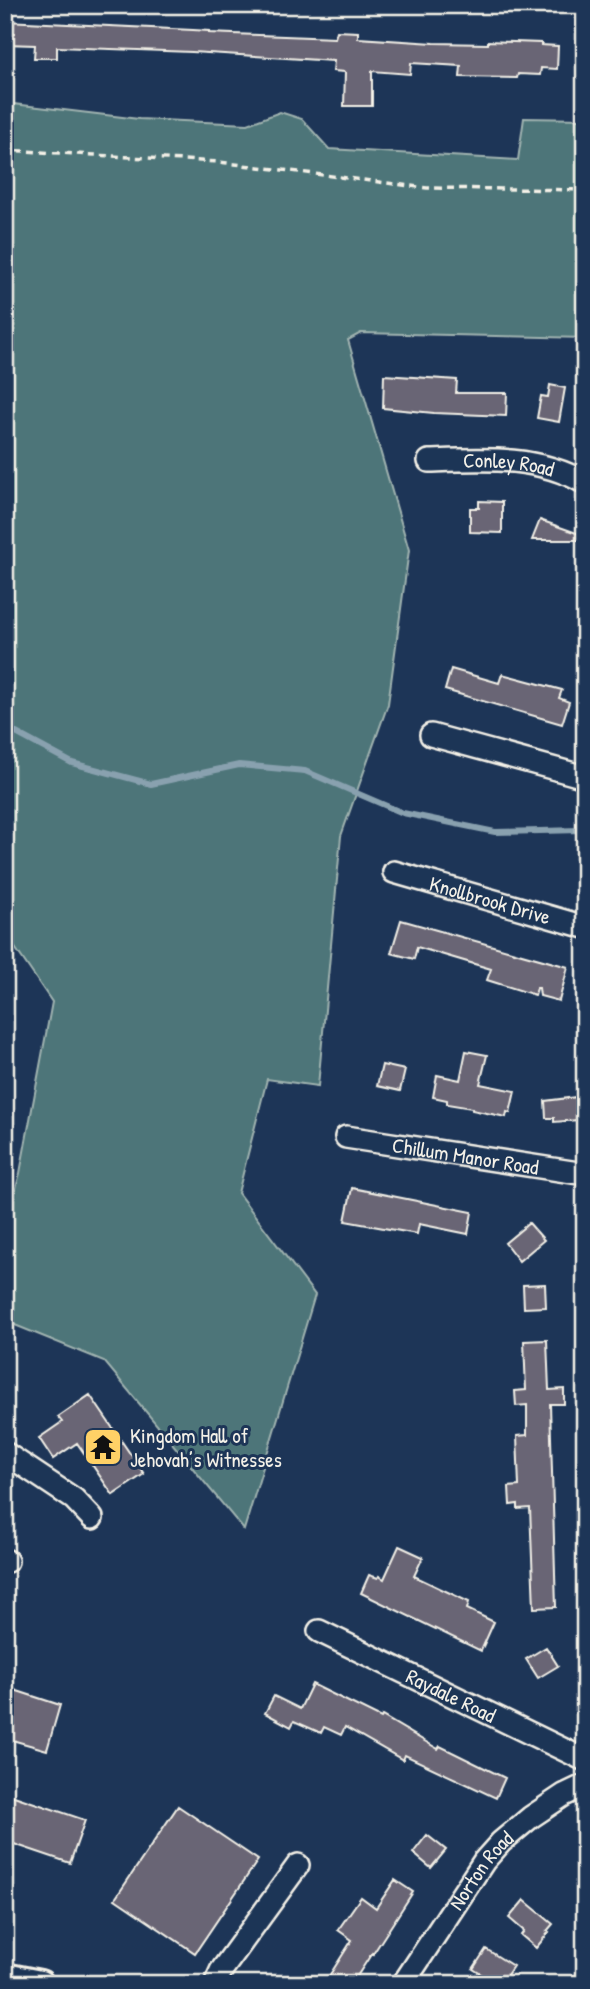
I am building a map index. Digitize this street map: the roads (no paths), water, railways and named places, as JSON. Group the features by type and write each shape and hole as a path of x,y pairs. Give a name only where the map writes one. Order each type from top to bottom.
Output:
{"main road":[{"path":"5,1977 40,1984"}],"street":[{"name":"Conley Road","path":"429,461 488,459 530,462 555,469 585,483"},
{"path":"431,735 585,777"},
{"name":"Knollbrook Drive","path":"394,872 585,927"},
{"name":"Chillum Manor Road","path":"346,1137 585,1174"},
{"path":"5,1453 74,1499 92,1518"},
{"name":"Raydale Road","path":"319,1631 585,1760"},
{"name":"Norton Road","path":"403,1984 484,1861 501,1842 531,1817 564,1795 585,1785"},
{"path":"215,1984 221,1970 298,1866"}],"waterway":[{"path":"5,727 72,763 151,784 239,765 305,771 403,813 495,832 585,831"}],"place":[{"name":"Kingdom Hall of Jehovah’s Witnesses","path":"103,1447"}]}
